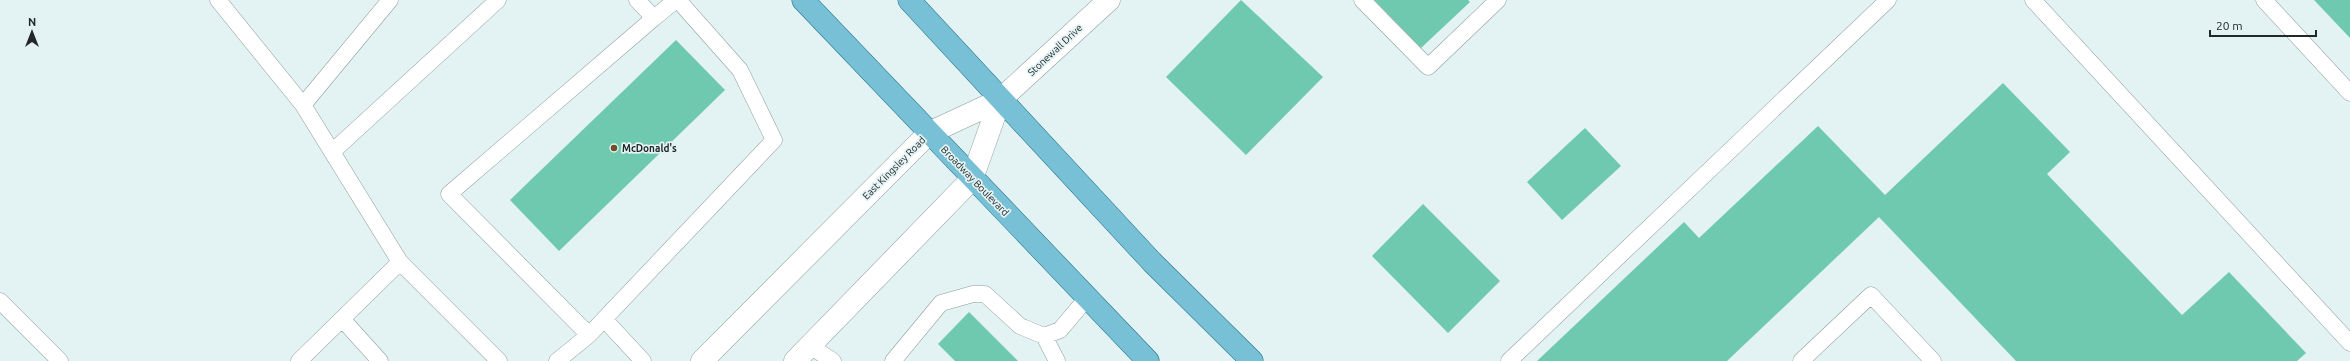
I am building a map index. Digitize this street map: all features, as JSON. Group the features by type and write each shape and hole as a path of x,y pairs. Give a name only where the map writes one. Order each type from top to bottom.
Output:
{"main road":[{"name":"Broadway Boulevard","path":"802,0 1148,361"},
{"path":"909,0 1000,100 1152,262 1252,361"},
{"name":"Stonewall Drive","path":"1000,100 1109,0"},
{"name":"East Kingsley Road","path":"702,361 929,134 1000,100"},
{"path":"803,354 972,179 1000,100"}],"lane":[{"path":"218,0 303,105 400,262 499,361"},
{"path":"303,105 390,0"},
{"path":"332,152 498,0"},
{"path":"637,0 654,18"},
{"path":"557,361 589,335 604,320 774,140 740,70 677,0 449,194 589,335"},
{"path":"1362,0 1428,67 1498,0"},
{"path":"1509,361 1888,0"},
{"path":"2033,0 2350,343"},
{"path":"2264,0 2350,93"},
{"path":"299,361 343,320 400,262"},
{"path":"893,361 940,303 973,294 985,294 1020,326 1044,336 1057,361"},
{"path":"1801,361 1871,295 1924,358"},
{"path":"1044,336 1060,330 1087,298"},
{"path":"0,301 60,361"},
{"path":"343,320 380,361"},
{"path":"604,320 643,361"},
{"path":"803,354 833,361"}],"building":[{"path":"1241,0 1323,77 1246,155 1166,77"},
{"path":"1374,0 1468,0 1470,2 1421,48"},
{"path":"2314,0 2350,0 2350,38"},
{"path":"676,40 725,90 559,251 510,200"},
{"path":"2003,83 2070,152 2047,174 2182,315 2229,272 2306,353 2297,361 2016,361 1879,217 1727,361 1537,361 1684,222 1699,238 1818,126 1885,195"},
{"path":"1585,128 1621,166 1562,220 1527,182"},
{"path":"1423,204 1500,281 1448,333 1372,256"},
{"path":"969,312 1018,361 955,361 938,344"}],"place":[{"name":"McDonald's","path":"614,148"}]}
